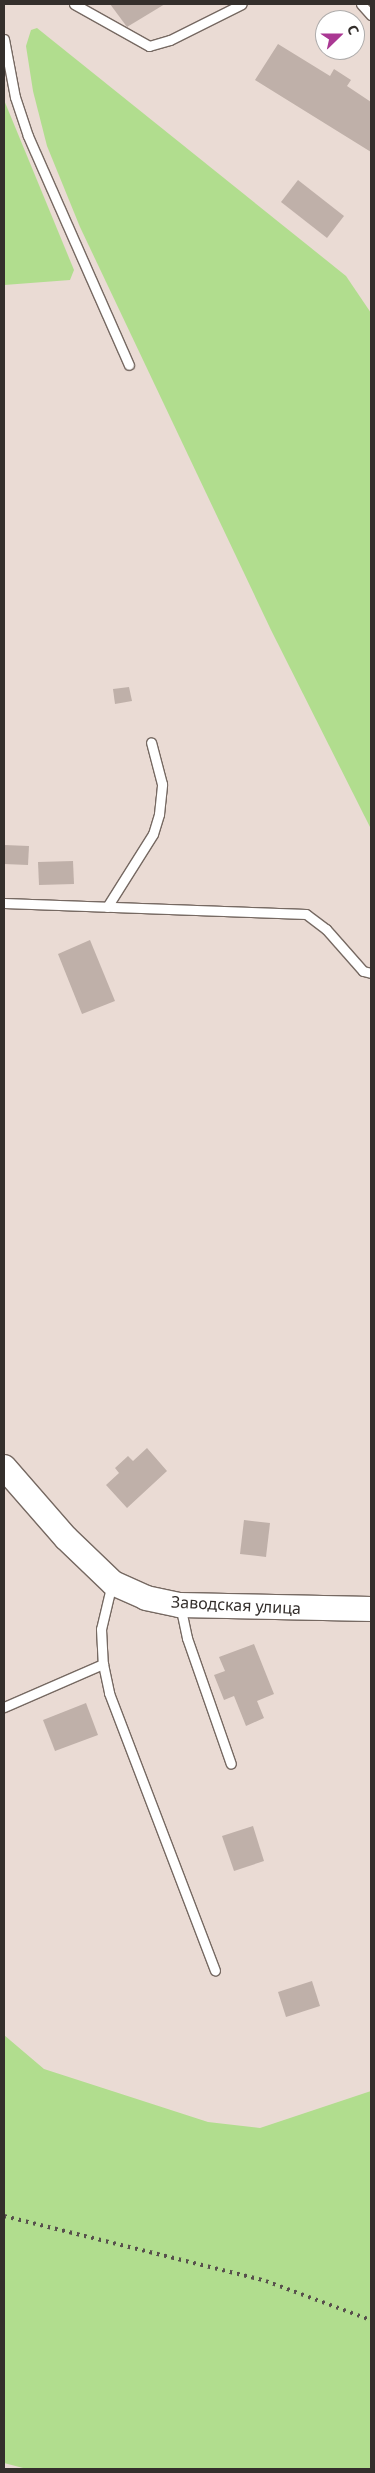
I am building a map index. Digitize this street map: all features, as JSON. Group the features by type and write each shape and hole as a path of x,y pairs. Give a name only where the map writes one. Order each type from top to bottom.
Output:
{"street":[{"name":"Заводская улица","path":"4,1468 66,1538 113,1582 146,1598 180,1604 371,1609"}],"lane":[{"path":"74,4 128,37 149,46 170,40 242,4"},
{"path":"361,4 371,15"},
{"path":"4,39 15,97 28,136 129,365"},
{"path":"107,907 153,834 159,814 162,784 151,742"},
{"path":"4,903 306,914 326,929 363,970 371,973"},
{"path":"113,1582 103,1611 103,1664 109,1693 215,1970"},
{"path":"180,1604 187,1638 231,1764"},
{"path":"4,1707 103,1664"}],"green space":[{"path":"37,28 346,276 371,313 371,829 271,630 80,227 47,146 33,91 26,46 31,30"},
{"path":"4,100 74,270 70,280 4,285"},
{"path":"4,2035 44,2069 208,2122 260,2128 371,2091 371,2469 27,2469 4,2463"}],"building":[{"path":"110,4 165,4 127,27"},
{"path":"278,44 330,76 334,69 351,80 347,86 371,102 371,152 255,80"},
{"path":"298,180 344,216 327,238 281,202"},
{"path":"129,687 132,701 115,704 113,689"},
{"path":"4,845 29,846 28,865 4,864"},
{"path":"73,861 74,884 39,885 38,862"},
{"path":"90,940 115,1001 82,1014 58,954"},
{"path":"147,1448 167,1471 127,1508 106,1485 119,1473 115,1468 128,1456 133,1461"},
{"path":"244,1520 270,1523 266,1557 240,1554"},
{"path":"254,1644 274,1694 257,1701 264,1718 246,1726 234,1696 224,1700 214,1675 225,1671 219,1657"},
{"path":"86,1703 98,1735 55,1751 43,1720"},
{"path":"253,1826 264,1861 234,1871 222,1836"},
{"path":"312,1981 320,2006 286,2017 278,1992"}],"railway":[{"path":"4,2216 266,2281 371,2320"}]}
